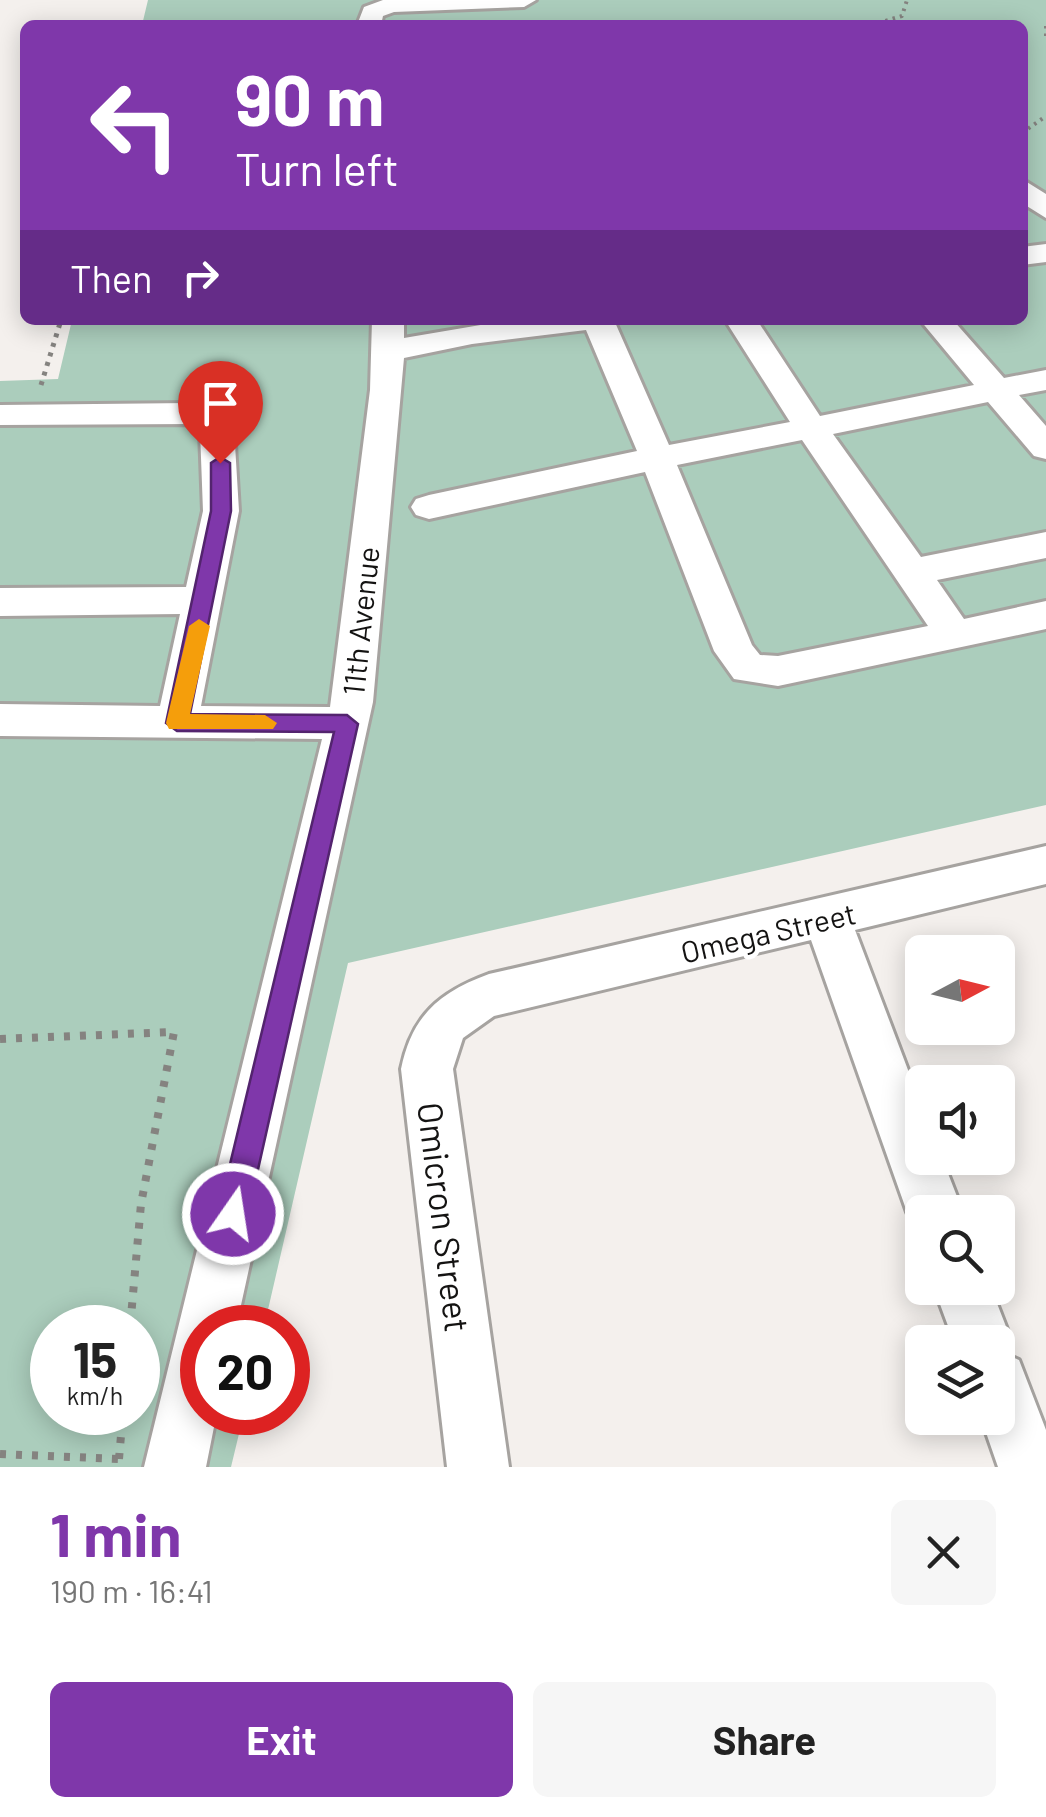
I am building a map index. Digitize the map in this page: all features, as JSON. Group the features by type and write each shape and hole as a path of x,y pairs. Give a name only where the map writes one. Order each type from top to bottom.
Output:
{"street":[{"path":"370,20 372,12 391,5 524,0"},
{"path":"388,336 472,334 552,325"},
{"path":"598,325 657,458 734,651 748,669 778,671 1046,615"},
{"path":"744,325 810,428 954,635"},
{"path":"940,325 1046,448"},
{"name":"11th Avenue","path":"212,1305 347,724 388,336"},
{"path":"429,507 1046,380"},
{"path":"16,415 191,414 204,416 217,428 221,511 206,600 177,723"},
{"path":"912,572 1046,545"},
{"path":"0,602 206,600"},
{"path":"0,720 347,724"},
{"name":"Omega Street","path":"488,996 1046,865"},
{"path":"827,918 929,1195"},
{"name":"Omicron Street","path":"478,1467 427,1069 430,1047 441,1025 460,1007 488,996"},
{"path":"137,1464 180,1387"},
{"path":"1015,1428 1029,1467"}],"path":[{"path":"888,20 902,16 907,0"},
{"path":"1046,26 1046,41"},
{"path":"16,415 59,325"},
{"path":"0,1039 174,1032 141,1204 132,1305"},
{"path":"0,1454 137,1464 129,1435"}],"green space":[{"path":"148,0 1046,0 1046,805 348,963 269,1305 180,1305 180,1435 239,1435 231,1467 0,1467 0,381 58,379 71,325 1028,325 1028,20 143,20"}],"slow traffic":[{"path":"199,626 177,723 265,723"}],"route":[{"path":"220,463 221,511 206,600 177,723 347,724 233,1214"}]}
